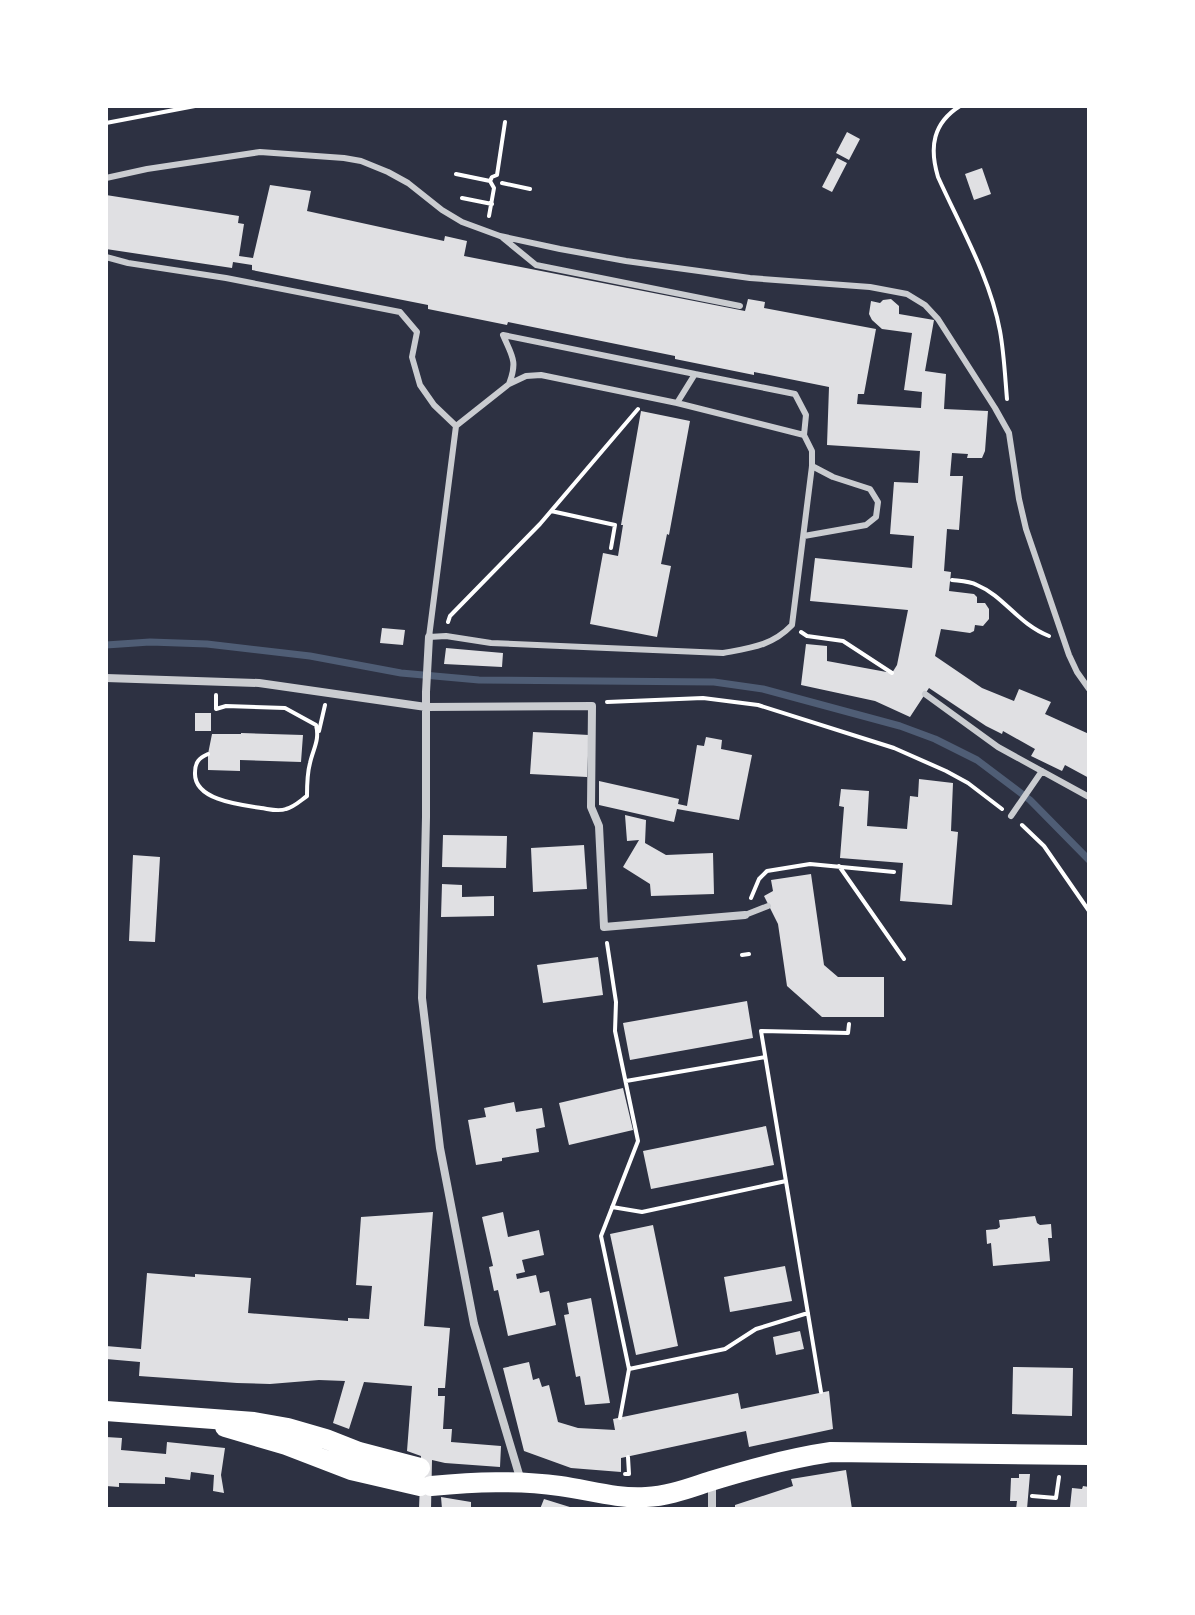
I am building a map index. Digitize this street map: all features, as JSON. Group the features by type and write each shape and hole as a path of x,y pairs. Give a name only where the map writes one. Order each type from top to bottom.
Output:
{"main road":[{"path":"106,1411 203,1419 286,1445 351,1470 521,1481 628,1498 677,1493 796,1458 831,1452 1089,1455"}],"street":[{"path":"429,637 422,998 440,1148 474,1324 521,1481"},
{"path":"106,678 259,683 426,707 592,706 591,807 599,826 604,927 745,915"},
{"path":"712,1481 712,1509"}],"lane":[{"path":"106,178 260,152 344,158 388,172 462,222 500,236 626,261 750,278 880,288 907,294 938,319 1009,433 1026,529 1063,638 1077,672 1089,689"},
{"path":"500,236 536,265 740,306"},
{"path":"106,257 400,312 417,332 412,357 420,385 434,405 456,426"},
{"path":"509,384 515,368 503,335 795,394 806,415 804,435 812,451 812,466 792,625 768,643 723,653 491,643 446,636 429,637 456,426 509,384 526,376 541,375 677,403 804,435"},
{"path":"677,403 695,374"},
{"path":"804,536 866,525 876,517 878,502 870,489 833,477 812,466"},
{"path":"925,694 998,747 1089,797"},
{"path":"1011,816 1042,771"},
{"path":"745,915 768,906"}],"path":[{"path":"106,123 195,106"},
{"path":"960,106 948,114 939,127 933,144 933,161 991,301 999,330 1007,399"},
{"path":"497,175 505,122"},
{"path":"456,174 490,181 494,188 489,217"},
{"path":"490,181 497,175"},
{"path":"497,175 502,183"},
{"path":"494,188 502,183"},
{"path":"502,183 530,189"},
{"path":"462,198 492,204"},
{"path":"446,636 450,616 550,511 640,407"},
{"path":"550,511 615,525 611,548"},
{"path":"952,580 976,584 1038,632 1063,638"},
{"path":"792,625 807,636 843,641 892,673"},
{"path":"217,681 216,709 226,706 285,708 316,725 318,734"},
{"path":"208,754 195,765 195,778 199,787 218,799 282,811 298,803 307,796 309,767 328,693"},
{"path":"592,706 619,700 703,698 758,705 894,748 968,783 1011,816 1044,846 1089,911"},
{"path":"745,915 759,879 767,871 810,864 894,872"},
{"path":"839,866 904,959"},
{"path":"604,927 616,1002 615,1031 638,1141 601,1236 629,1369 620,1418"},
{"path":"742,955 749,954"},
{"path":"821,1392 761,1031 848,1033 849,1024"},
{"path":"626,1081 765,1057"},
{"path":"612,1207 642,1212 786,1181"},
{"path":"629,1369 725,1349 756,1329 808,1313"},
{"path":"617,1474 629,1474 628,1457"},
{"path":"1032,1496 1056,1498 1058,1477 1061,1477"}],"building":[{"path":"847,132 860,139 849,160 836,153"},
{"path":"837,158 847,163 832,192 822,187"},
{"path":"982,168 991,194 974,200 965,174"},
{"path":"270,185 311,191 307,211 444,241 445,236 467,241 464,256 745,311 748,299 765,302 764,308 876,329 864,394 858,394 857,404 921,408 922,392 904,390 912,333 882,329 869,314 871,301 880,303 891,299 899,306 899,314 934,320 925,371 946,374 944,409 988,411 982,458 967,458 968,454 952,453 950,476 963,476 959,530 947,529 944,571 951,572 949,591 974,594 977,603 985,603 989,609 989,619 983,626 975,625 970,633 941,629 935,656 982,688 1014,701 1019,689 1051,702 1045,714 1089,734 1089,778 1065,765 1062,771 1031,756 1035,749 1003,731 1002,734 986,726 929,688 910,717 875,701 801,685 806,644 827,646 827,661 892,673 897,665 908,610 810,601 815,558 912,568 914,536 890,534 894,482 918,483 920,451 827,445 829,387 754,372 754,375 508,322 507,325 428,309 428,305 252,270 252,265 233,262 232,268 106,249 106,195 239,216 238,223 244,224 239,256 253,258"},
{"path":"641,411 690,421 661,564 671,566 657,637 590,624 603,553 618,556"},
{"path":"382,628 405,630 403,645 380,643"},
{"path":"446,648 503,653 502,667 444,664"},
{"path":"195,713 211,713 211,731 195,731"},
{"path":"533,732 589,735 587,777 530,774"},
{"path":"212,734 303,735 301,762 240,760 240,771 208,770"},
{"path":"706,737 722,740 721,749 752,755 739,820 677,809 674,822 599,805 599,781 679,799 678,804 687,806 697,745 704,746"},
{"path":"919,779 953,783 951,831 958,832 952,905 900,901 903,863 840,858 844,807 839,806 841,789 869,791 867,826 907,829 910,796 918,797"},
{"path":"625,815 646,820 645,843 666,855 713,853 714,894 651,896 650,884 623,867 639,840 627,841"},
{"path":"443,835 507,836 506,868 442,867"},
{"path":"584,845 587,889 533,892 531,848"},
{"path":"133,855 160,857 155,942 129,941"},
{"path":"811,874 824,965 838,977 884,977 884,1017 822,1017 787,986 778,924 764,896 773,891 771,880"},
{"path":"442,884 462,885 462,897 494,896 494,916 441,917"},
{"path":"598,957 603,995 543,1003 537,965"},
{"path":"747,1001 753,1038 630,1060 623,1023"},
{"path":"623,1088 633,1130 569,1145 559,1103"},
{"path":"514,1102 516,1112 542,1108 545,1127 536,1129 539,1152 476,1165 468,1120 486,1117 484,1108"},
{"path":"766,1126 774,1165 651,1189 643,1151"},
{"path":"433,1212 424,1326 450,1328 445,1388 438,1388 438,1396 445,1396 443,1429 452,1429 451,1442 501,1446 500,1467 432,1460 431,1509 419,1509 421,1456 407,1451 412,1386 364,1382 349,1429 333,1423 345,1381 270,1384 139,1376 140,1362 106,1359 106,1346 141,1349 147,1273 251,1278 248,1313 348,1321 348,1318 369,1319 372,1286 356,1285 361,1217"},
{"path":"503,1212 508,1237 539,1230 544,1255 522,1260 525,1272 516,1274 517,1279 536,1275 540,1293 549,1291 556,1325 508,1336 498,1290 494,1291 489,1267 493,1266 482,1217"},
{"path":"1035,1216 1040,1225 1051,1224 1052,1238 1048,1238 1050,1261 993,1266 991,1243 987,1244 986,1230 1000,1227 999,1220"},
{"path":"653,1225 678,1346 636,1355 610,1234"},
{"path":"785,1266 792,1301 730,1312 724,1277"},
{"path":"591,1298 610,1403 585,1405 580,1376 576,1377 564,1315 569,1314 567,1303"},
{"path":"800,1331 804,1349 776,1355 773,1337"},
{"path":"529,1362 533,1380 539,1378 542,1387 549,1385 558,1422 578,1428 615,1430 613,1419 738,1393 741,1409 829,1391 833,1429 749,1447 746,1431 621,1458 621,1472 571,1468 524,1451 503,1368"},
{"path":"1013,1367 1073,1368 1072,1416 1012,1414"},
{"path":"106,1437 122,1438 121,1450 166,1454 167,1442 225,1448 221,1475 224,1493 213,1491 214,1475 191,1472 190,1480 165,1477 165,1484 119,1483 119,1487 106,1486"},
{"path":"846,1470 852,1509 735,1509 735,1505 793,1486 791,1479"},
{"path":"1019,1474 1030,1474 1027,1509 1016,1509 1017,1501 1010,1501 1011,1478 1019,1478"},
{"path":"1083,1486 1089,1487 1089,1509 1070,1507 1072,1488 1082,1489"},
{"path":"441,1497 471,1502 471,1509 442,1509"},
{"path":"544,1499 573,1508 573,1509 540,1509"}],"waterway":[{"path":"106,645 150,642 207,644 310,656 401,673 479,680 714,682 763,689 900,726 977,760 1030,800 1089,860"}]}
